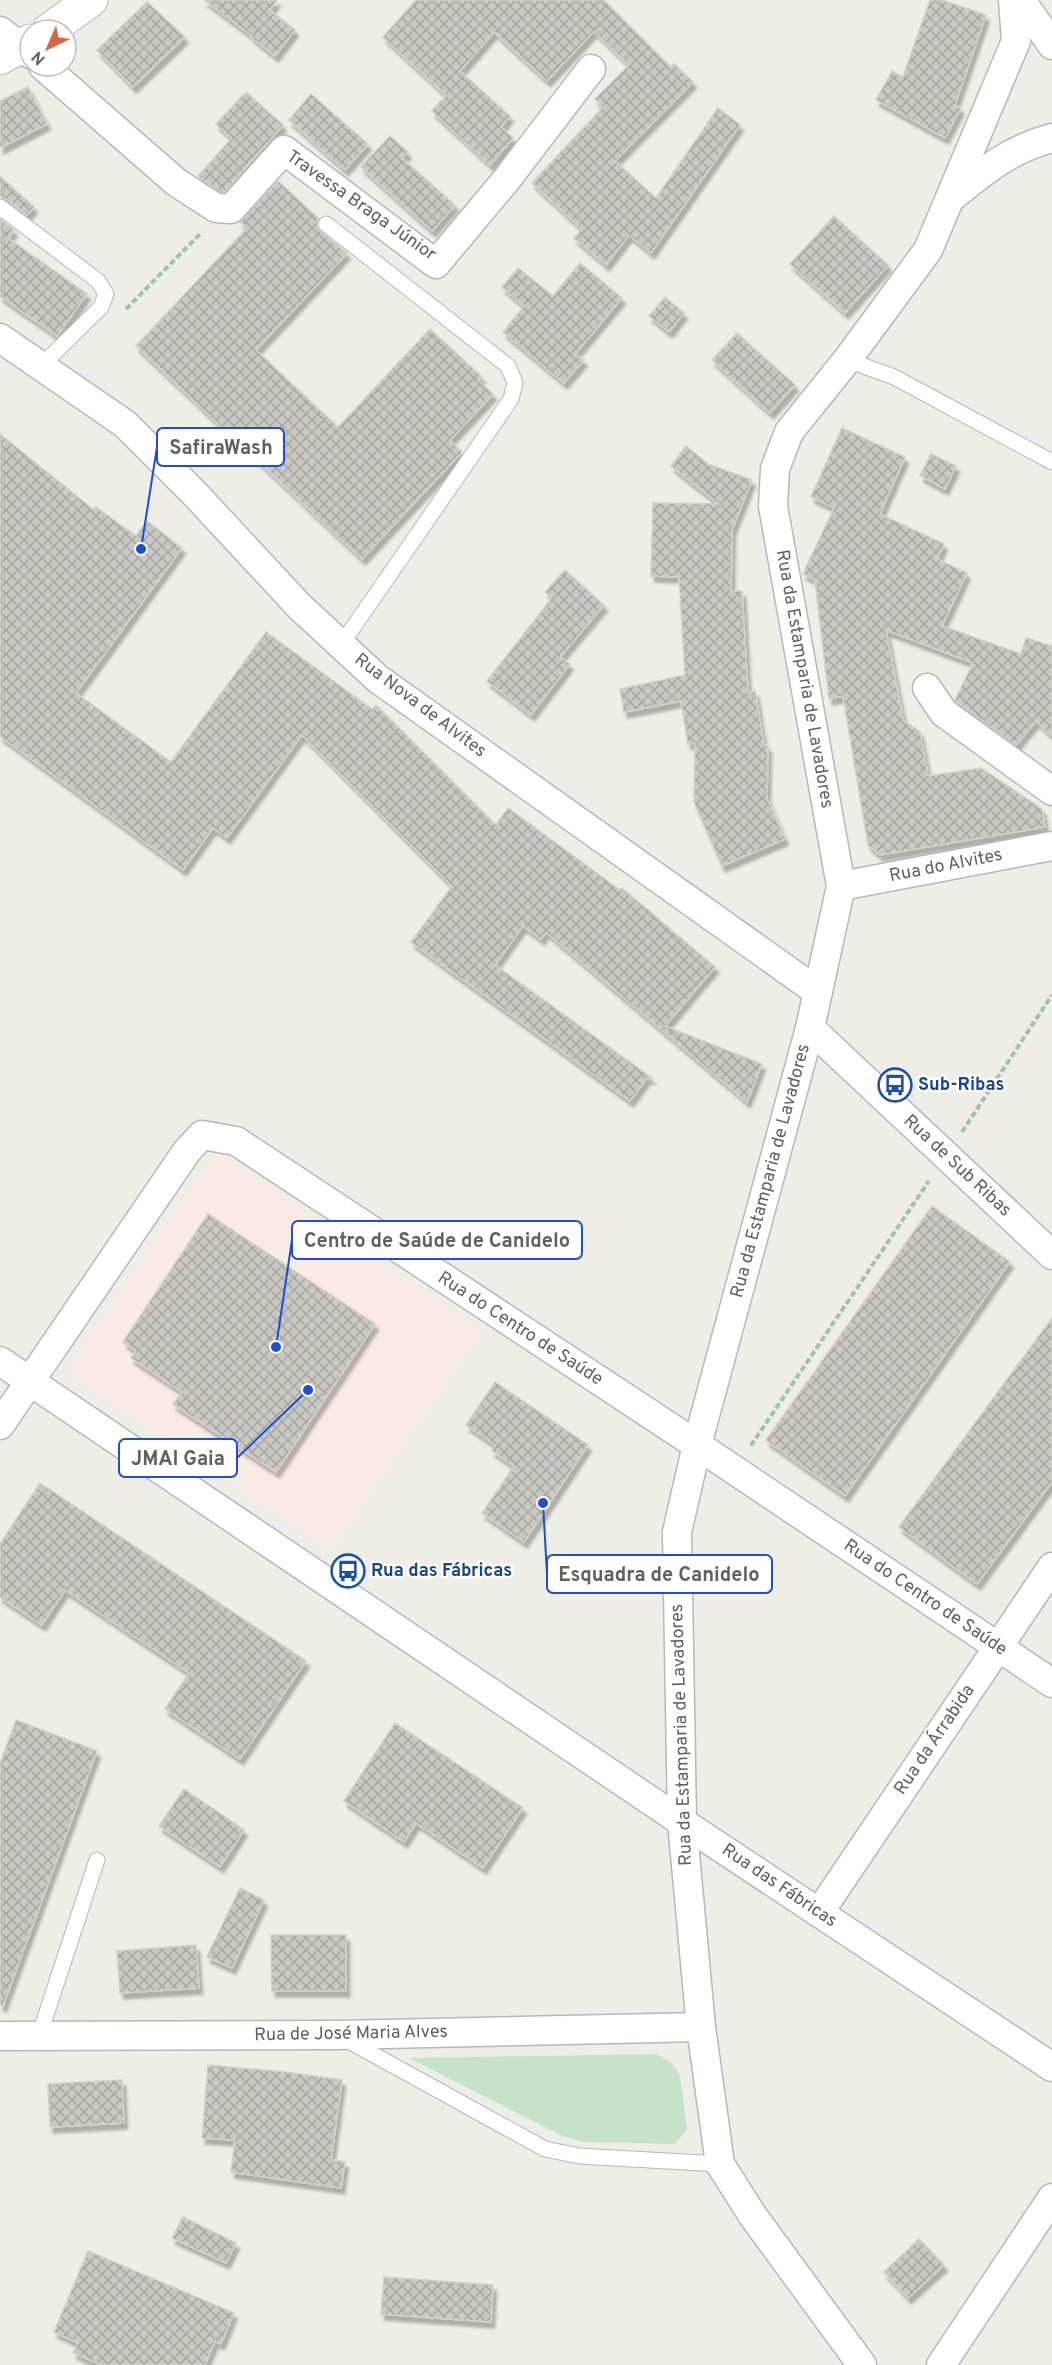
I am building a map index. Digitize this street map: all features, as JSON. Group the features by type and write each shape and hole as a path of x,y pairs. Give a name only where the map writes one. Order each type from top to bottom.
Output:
{"street":[{"path":"66,18 91,0"},
{"name":"Rua da Estamparia de Lavadores","path":"862,2365 753,2216 720,2164 701,2026 682,1822 677,1532 697,1445 810,1028 841,886 773,506 775,468 789,432 928,250 1016,41 1013,0"},
{"path":"1021,0 1052,45"},
{"name":"Travessa Braga Júnior","path":"224,208 231,209 284,150 436,264 507,179 591,69"},
{"path":"55,78 176,182 216,208 224,208"},
{"path":"949,200 986,169 1027,144 1052,138"},
{"name":"Rua Nova de Alvites","path":"0,338 125,424 195,494 299,606 378,679 818,992"},
{"path":"927,688 944,713 1052,791"},
{"name":"Rua do Alvites","path":"841,886 1052,846"},
{"name":"Rua de Sub Ribas","path":"810,1028 1052,1255"},
{"name":"Rua do Centro de Saúde","path":"29,1380 187,1151 202,1135 236,1141 697,1445 1052,1683"},
{"name":"Rua das Fábricas","path":"0,1361 682,1822 1052,2067"},
{"path":"0,1425 29,1380"},
{"name":"Rua da Árrabida","path":"819,1913 1052,1567"},
{"name":"Rua de José Maria Alves","path":"0,2037 338,2035 701,2026"},
{"path":"941,2365 1052,2198"}],"lane":[{"path":"0,207 98,281 106,294 101,307 42,366"},
{"path":"326,224 508,366 515,382 511,399 340,645"},
{"path":"846,360 894,377 1052,462"},
{"path":"39,2036 97,1860"},
{"path":"338,2035 545,2149 579,2156 720,2164"}],"path":[{"path":"124,310 224,208"},
{"path":"697,1445 752,1444 1052,995"}],"shaded area":[{"path":"216,1152 481,1330 331,1549 73,1376 72,1364"}],"green space":[{"path":"657,2054 672,2063 680,2076 687,2129 675,2144 584,2142 562,2136 409,2058"}],"building":[{"path":"204,0 277,0 270,10 295,30 275,56"},
{"path":"416,0 604,0 671,67 674,64 693,82 615,161 656,198 718,108 740,125 651,253 629,235 606,265 574,238 582,229 532,183 603,107 595,99 629,65 594,31 547,81 494,32 460,71 510,116 501,127 513,138 490,165 432,111 446,95 383,37"},
{"path":"930,0 942,0 986,15 955,105 961,108 945,138 876,100 892,71 903,77"},
{"path":"147,2 185,37 133,87 97,50"},
{"path":"28,87 47,124 0,148 0,101"},
{"path":"246,92 283,125 224,192 221,192 198,176 232,138 216,124"},
{"path":"311,94 368,144 345,170 289,120"},
{"path":"390,136 408,152 402,158 455,205 432,231 361,167"},
{"path":"0,176 34,207 27,215 0,197"},
{"path":"278,181 318,218 316,223 320,231 347,253 256,350 338,427 430,329 482,377 478,380 493,394 450,440 462,452 362,559 136,346 247,228 240,222"},
{"path":"834,216 888,265 845,313 790,264"},
{"path":"0,219 14,230 8,238 87,294 57,336 0,296"},
{"path":"580,263 622,298 575,354 584,360 564,383 503,332 524,306 502,287 518,268 553,296"},
{"path":"665,297 684,313 669,332 649,316"},
{"path":"737,333 795,385 770,413 712,360"},
{"path":"842,428 905,457 880,514 944,544 937,559 967,573 942,626 1021,654 1026,638 1052,646 1052,736 1036,721 1016,745 955,700 973,663 886,630 903,720 920,732 928,776 981,768 1042,809 1045,827 880,855 868,845 843,696 829,699 815,580 803,574 834,508 811,497"},
{"path":"0,434 94,510 96,507 136,536 147,521 182,548 76,693 171,762 266,632 372,709 376,705 496,825 508,808 620,890 622,888 715,967 665,1026 762,1064 747,1102 546,932 541,939 523,926 495,965 652,1078 647,1078 630,1101 411,942 452,886 302,735 227,838 213,828 183,870 0,736"},
{"path":"686,446 708,464 752,480 732,530 731,591 742,591 748,693 755,691 764,745 768,746 767,798 785,839 722,866 694,802 695,743 688,744 681,701 624,712 620,689 685,675 679,577 651,576 653,503 719,504 671,466"},
{"path":"931,454 956,466 945,489 920,476"},
{"path":"565,570 604,605 560,657 570,664 531,715 487,681 552,598 545,592"},
{"path":"932,1206 1010,1262 845,1496 766,1440"},
{"path":"208,1214 375,1324 276,1472 173,1404 182,1392 131,1358 136,1351 123,1342"},
{"path":"1052,1318 1052,1482 977,1584 899,1527"},
{"path":"495,1382 588,1445 524,1542 482,1513 514,1466 492,1451 495,1445 466,1425"},
{"path":"40,1483 306,1661 240,1759 165,1709 189,1673 65,1590 42,1625 0,1597 0,1544"},
{"path":"16,1720 97,1751 3,2006 0,2005 0,1764"},
{"path":"395,1723 523,1808 483,1868 416,1823 404,1842 344,1801"},
{"path":"184,1789 244,1830 220,1867 159,1826"},
{"path":"240,1888 264,1900 232,1968 207,1957"},
{"path":"271,1935 346,1935 346,1991 272,1991"},
{"path":"196,1945 199,1988 120,1993 117,1951"},
{"path":"208,2065 342,2080 331,2160 345,2162 341,2188 231,2172 235,2140 202,2138"},
{"path":"122,2080 124,2123 50,2127 48,2084"},
{"path":"183,2217 236,2243 226,2263 172,2238"},
{"path":"919,2239 944,2265 908,2298 884,2272"},
{"path":"88,2251 234,2313 221,2344 215,2341 205,2365 102,2365 73,2353 78,2343 54,2332"},
{"path":"384,2277 493,2285 491,2322 381,2314"}],"place":[{"name":"SafiraWash","path":"141,549"},
{"name":"Sub-Ribas","path":"895,1085"},
{"name":"Centro de Saúde de Canidelo","path":"276,1347"},
{"name":"JMAI Gaia","path":"308,1390"},
{"name":"Esquadra de Canidelo","path":"543,1503"},
{"name":"Rua das Fábricas","path":"348,1571"}]}
